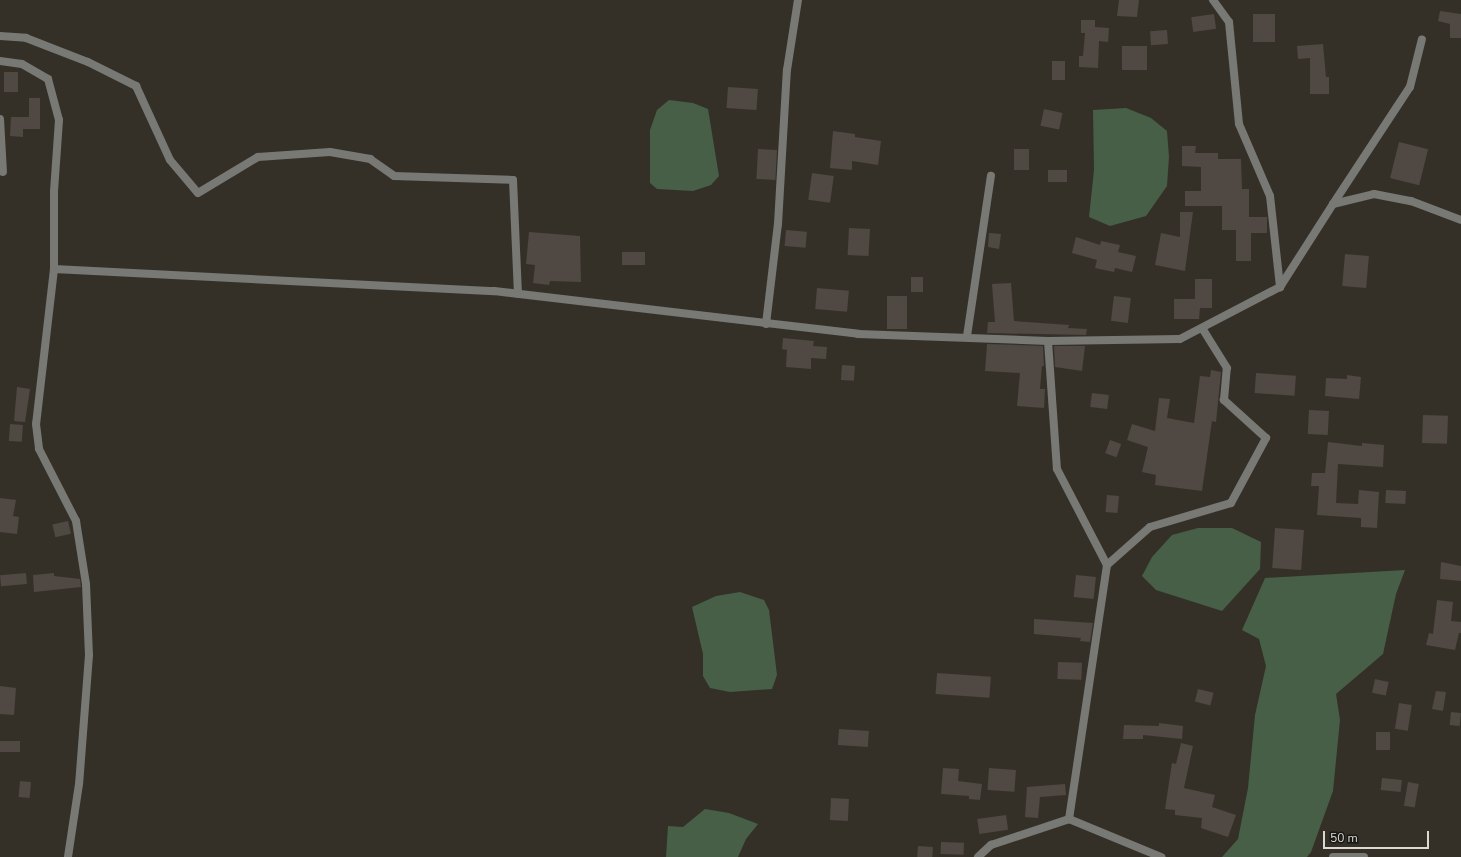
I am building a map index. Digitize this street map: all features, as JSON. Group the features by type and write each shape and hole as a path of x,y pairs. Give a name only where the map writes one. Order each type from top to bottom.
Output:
{"street":[{"path":"766,324 778,224 787,70 798,0"},
{"path":"1212,0 1229,22 1239,124 1270,196 1280,287"},
{"path":"0,36 26,38 88,62 136,86 170,160 198,193 258,157 330,152 370,159 394,176 513,180 518,294"},
{"path":"54,270 518,294 858,334 967,336 1048,341 1180,339 1280,287 1384,124 1410,87 1422,40"},
{"path":"0,61 22,64 48,79 59,120 54,192 54,270 36,424 39,449 76,521 86,584 89,655 79,784 68,857"},
{"path":"0,119 3,172"},
{"path":"967,336 991,176"},
{"path":"1333,204 1374,194 1411,201 1461,220"},
{"path":"1107,565 1150,527 1231,503 1266,438 1224,400 1227,368 1202,328"},
{"path":"1048,341 1057,469 1107,565 1069,819"},
{"path":"978,857 991,845 1069,819 1161,857"},
{"path":"1333,857 1364,857"}],"shaded area":[{"path":"669,100 693,103 708,109 719,176 711,185 693,191 657,189 650,183 650,130 657,110"},
{"path":"1126,108 1151,118 1167,131 1169,157 1167,186 1146,216 1110,226 1089,217 1094,170 1093,110"},
{"path":"1198,528 1232,528 1261,542 1260,569 1222,611 1156,590 1142,576 1152,557 1172,535"},
{"path":"1405,570 1396,594 1383,654 1336,694 1340,720 1333,791 1311,852 1307,857 1222,857 1238,839 1248,788 1255,715 1266,666 1259,639 1242,630 1265,578"},
{"path":"740,592 764,600 769,610 777,675 772,689 730,692 710,688 703,676 703,654 692,607 716,596"},
{"path":"705,809 729,813 758,824 746,839 738,857 666,857 668,826 683,827"}],"building":[{"path":"1119,0 1139,0 1137,17 1117,16"},
{"path":"1440,11 1461,14 1461,38 1450,38 1450,24 1438,21"},
{"path":"1214,14 1216,29 1193,32 1191,17"},
{"path":"1253,14 1275,14 1275,42 1253,42"},
{"path":"1081,20 1095,20 1095,27 1109,28 1108,42 1099,41 1098,68 1079,67 1079,56 1083,56 1085,33 1081,33"},
{"path":"1167,30 1168,44 1151,45 1150,31"},
{"path":"1323,44 1326,77 1329,77 1329,94 1310,94 1310,58 1298,59 1297,46"},
{"path":"1122,46 1147,46 1147,70 1122,70"},
{"path":"1052,61 1065,61 1065,80 1052,80"},
{"path":"4,72 18,72 18,92 4,92"},
{"path":"728,87 758,89 756,110 727,108"},
{"path":"29,98 40,98 40,129 23,129 23,137 10,136 11,117 29,117"},
{"path":"1044,109 1063,113 1059,130 1040,126"},
{"path":"833,131 855,134 855,137 881,141 878,165 852,161 852,170 830,168"},
{"path":"1399,142 1428,149 1419,185 1390,178"},
{"path":"1182,146 1196,146 1195,153 1218,153 1218,159 1241,159 1242,189 1249,189 1249,217 1267,217 1267,233 1251,233 1251,261 1236,261 1236,230 1222,230 1222,206 1185,206 1185,191 1201,191 1201,167 1182,166"},
{"path":"758,149 777,150 775,180 756,179"},
{"path":"1014,149 1029,149 1029,170 1014,170"},
{"path":"1048,170 1067,170 1067,182 1048,182"},
{"path":"812,173 834,176 830,203 808,200"},
{"path":"1180,212 1193,212 1185,271 1155,265 1161,233 1180,237"},
{"path":"849,228 870,229 869,256 848,255"},
{"path":"786,230 807,232 806,248 785,246"},
{"path":"529,232 580,236 581,282 550,281 549,285 533,283 535,265 526,264"},
{"path":"989,233 1001,234 999,249 988,247"},
{"path":"1076,237 1100,245 1101,241 1120,245 1118,252 1136,256 1132,272 1115,268 1114,272 1095,268 1097,260 1072,253"},
{"path":"622,252 645,252 645,265 622,265"},
{"path":"1345,254 1369,256 1366,288 1342,286"},
{"path":"911,277 923,277 923,292 911,292"},
{"path":"1195,279 1212,279 1212,308 1200,308 1199,319 1174,319 1174,299 1195,299"},
{"path":"1011,283 1014,321 1069,325 1068,328 1087,329 1086,335 987,333 988,322 995,322 992,284"},
{"path":"817,288 849,291 847,312 815,309"},
{"path":"887,296 907,296 907,329 887,329"},
{"path":"1114,296 1131,298 1128,323 1111,321"},
{"path":"783,338 814,341 813,346 827,347 826,359 811,358 811,369 786,367 787,350 782,349"},
{"path":"987,344 1043,346 1044,366 1042,366 1040,389 1045,389 1044,408 1017,406 1020,373 985,371"},
{"path":"1054,346 1085,346 1082,371 1055,367"},
{"path":"842,365 855,366 854,381 841,380"},
{"path":"1211,370 1221,372 1216,422 1212,421 1202,491 1155,485 1156,475 1142,472 1148,447 1127,440 1132,424 1155,431 1159,398 1170,399 1167,418 1194,423 1200,376 1210,377"},
{"path":"1256,373 1296,376 1295,396 1255,393"},
{"path":"1347,375 1361,377 1359,399 1325,396 1326,378 1347,379"},
{"path":"17,387 30,389 25,422 14,421"},
{"path":"1092,393 1109,395 1107,409 1090,407"},
{"path":"1309,410 1329,411 1328,435 1308,434"},
{"path":"1423,415 1448,416 1447,444 1422,443"},
{"path":"10,424 23,425 22,442 9,441"},
{"path":"1110,440 1121,444 1116,457 1105,453"},
{"path":"1328,442 1362,446 1362,443 1384,445 1383,467 1338,464 1336,503 1358,504 1359,490 1379,492 1377,528 1361,527 1361,518 1317,515 1319,486 1311,486 1312,473 1325,473"},
{"path":"1386,490 1406,491 1405,504 1385,503"},
{"path":"1107,495 1119,496 1117,513 1106,512"},
{"path":"0,498 16,500 13,516 19,517 17,534 0,532"},
{"path":"68,521 71,534 55,537 52,525"},
{"path":"1275,528 1304,530 1301,570 1272,568"},
{"path":"1441,562 1461,566 1461,581 1440,579"},
{"path":"26,573 27,584 1,586 0,575"},
{"path":"54,573 54,576 80,579 81,587 34,592 33,575"},
{"path":"1076,575 1096,577 1094,599 1074,597"},
{"path":"1437,600 1453,602 1451,621 1461,622 1461,633 1459,633 1455,650 1426,645 1429,633 1433,634"},
{"path":"1034,619 1093,623 1090,642 1080,641 1081,638 1034,634"},
{"path":"1058,662 1082,663 1081,680 1057,679"},
{"path":"937,673 991,677 989,698 936,694"},
{"path":"1375,679 1389,682 1386,696 1372,693"},
{"path":"0,686 16,688 14,715 0,714"},
{"path":"1198,689 1214,693 1210,705 1195,702"},
{"path":"1436,691 1446,692 1443,711 1432,709"},
{"path":"1399,703 1412,705 1408,731 1395,729"},
{"path":"1451,712 1461,713 1460,726 1450,725"},
{"path":"1159,723 1183,726 1182,739 1143,735 1143,739 1123,739 1124,725 1159,726"},
{"path":"839,729 869,731 868,747 838,745"},
{"path":"1376,732 1390,732 1390,750 1376,750"},
{"path":"0,741 20,741 20,752 0,752"},
{"path":"1181,743 1193,746 1184,788 1215,795 1212,807 1236,815 1228,837 1201,828 1202,818 1175,815 1175,810 1165,809 1172,763 1176,764"},
{"path":"943,768 959,769 958,781 982,784 980,800 969,799 969,796 941,794"},
{"path":"989,768 1016,770 1014,792 987,790"},
{"path":"1382,778 1402,780 1401,792 1381,790"},
{"path":"20,781 31,782 30,798 19,797"},
{"path":"1408,782 1419,784 1415,808 1404,806"},
{"path":"1065,784 1066,795 1040,797 1038,818 1025,817 1027,787"},
{"path":"831,798 849,799 848,821 830,820"},
{"path":"1006,815 1008,830 979,834 977,819"},
{"path":"941,842 964,843 964,855 941,854"},
{"path":"918,846 933,847 932,857 917,857"}]}
